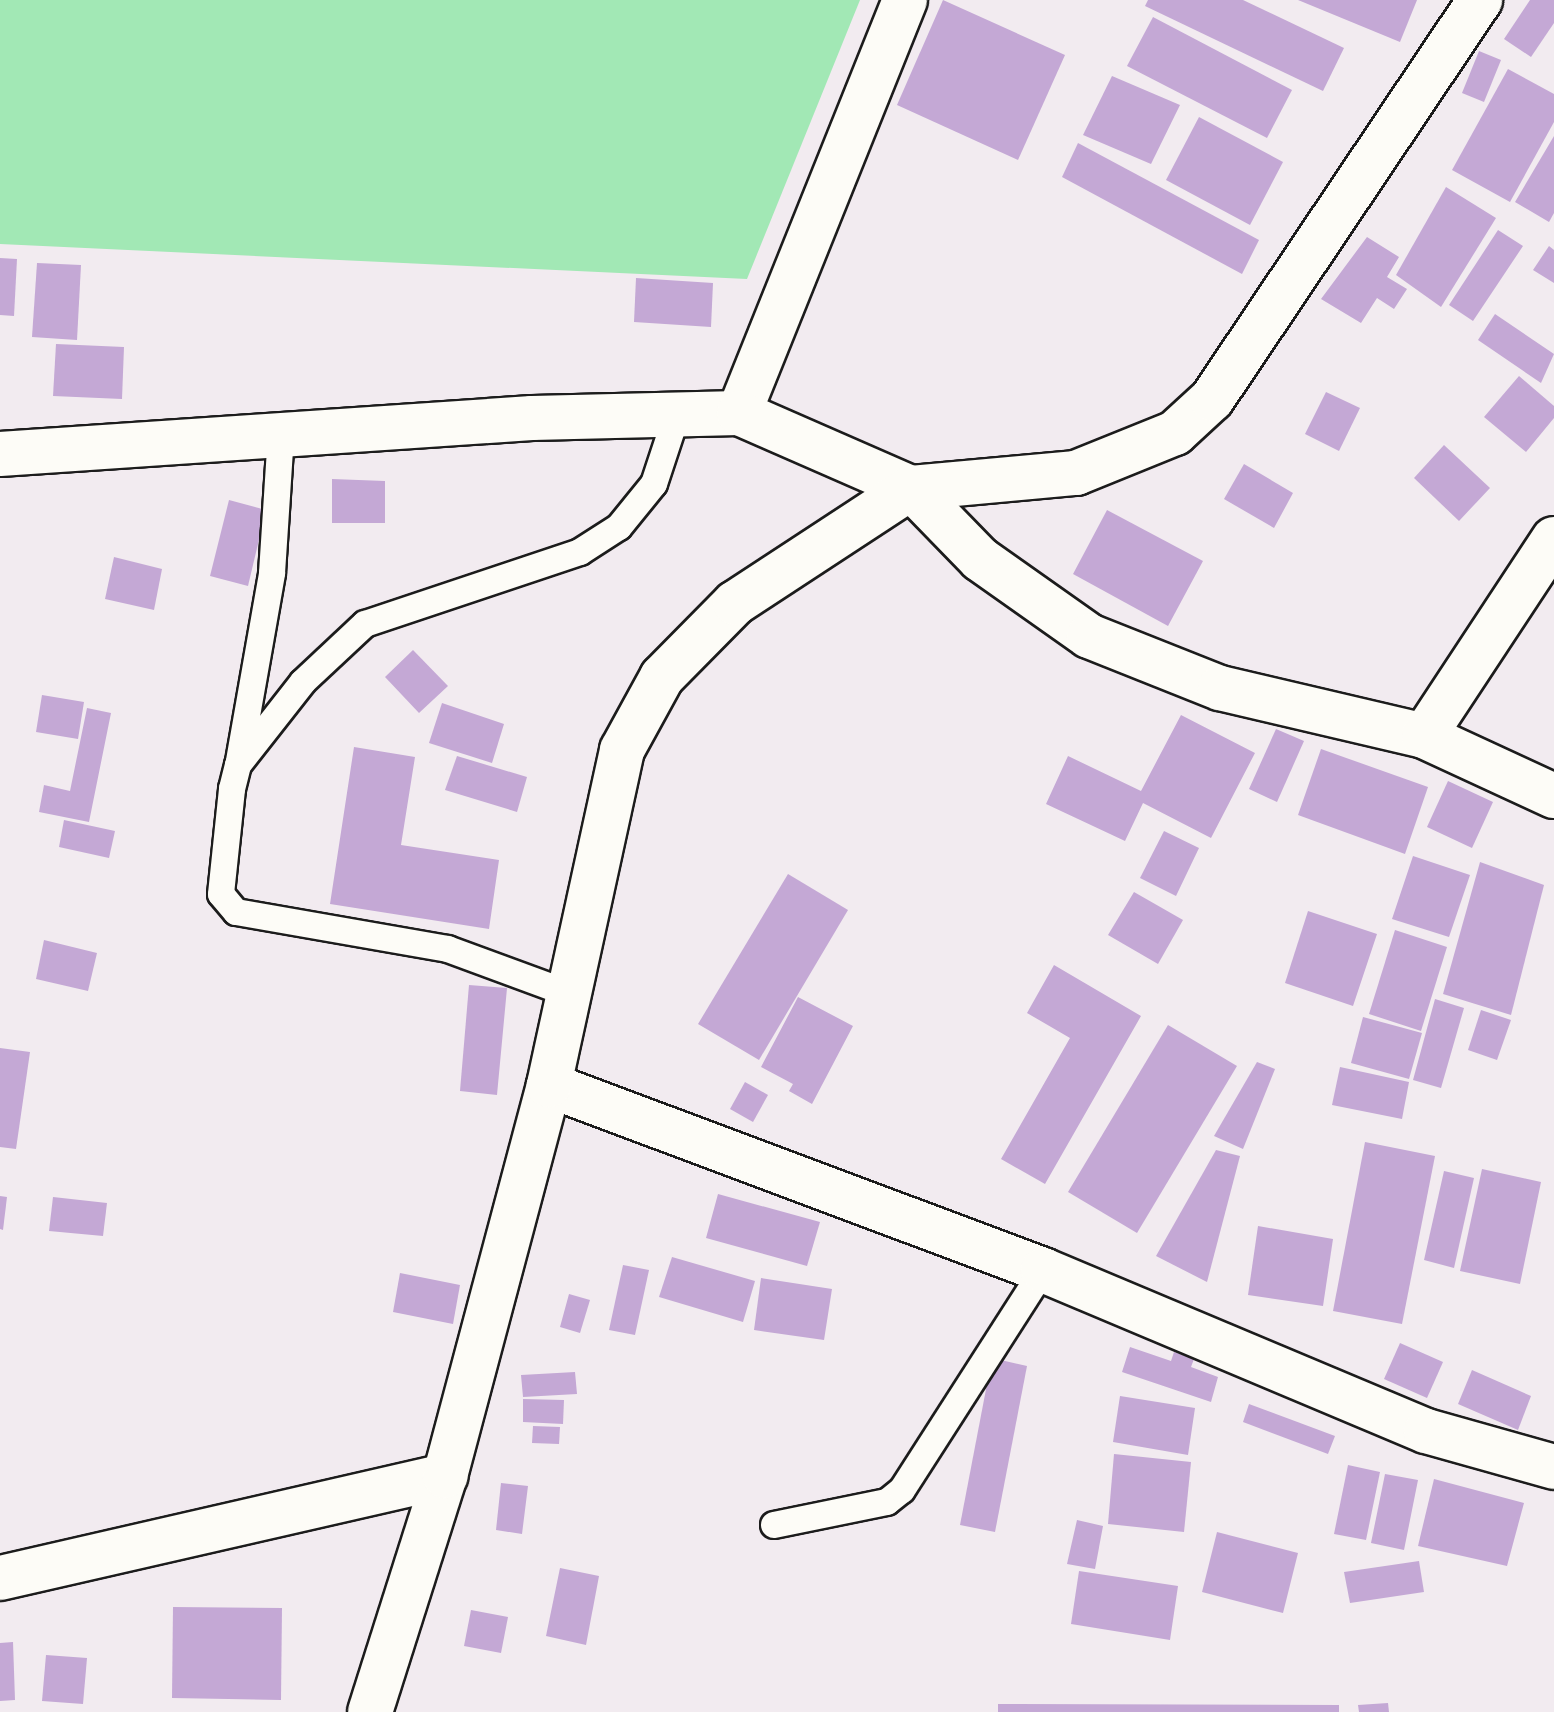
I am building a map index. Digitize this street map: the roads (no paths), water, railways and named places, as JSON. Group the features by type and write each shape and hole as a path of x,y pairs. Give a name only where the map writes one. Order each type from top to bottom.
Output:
{"street":[{"path":"739,413 905,0"},
{"path":"370,1712 445,1476 549,1085 622,750 662,677 735,603 911,488 1076,473 1175,433 1212,399 1480,0"},
{"path":"0,454 281,433 739,413 911,488 980,559 1089,636 1220,688 1424,736 1554,796"},
{"path":"1424,736 1554,539"},
{"path":"549,1085 1043,1270 1426,1431 1554,1467"},
{"path":"0,1578 445,1476"}],"lane":[{"path":"238,765 303,682 365,624 580,552 619,527 654,484 677,414"},
{"path":"281,433 272,573 238,765 221,894 236,912 448,949 570,994"},
{"path":"774,1525 887,1502 902,1490 1043,1270"}]}
